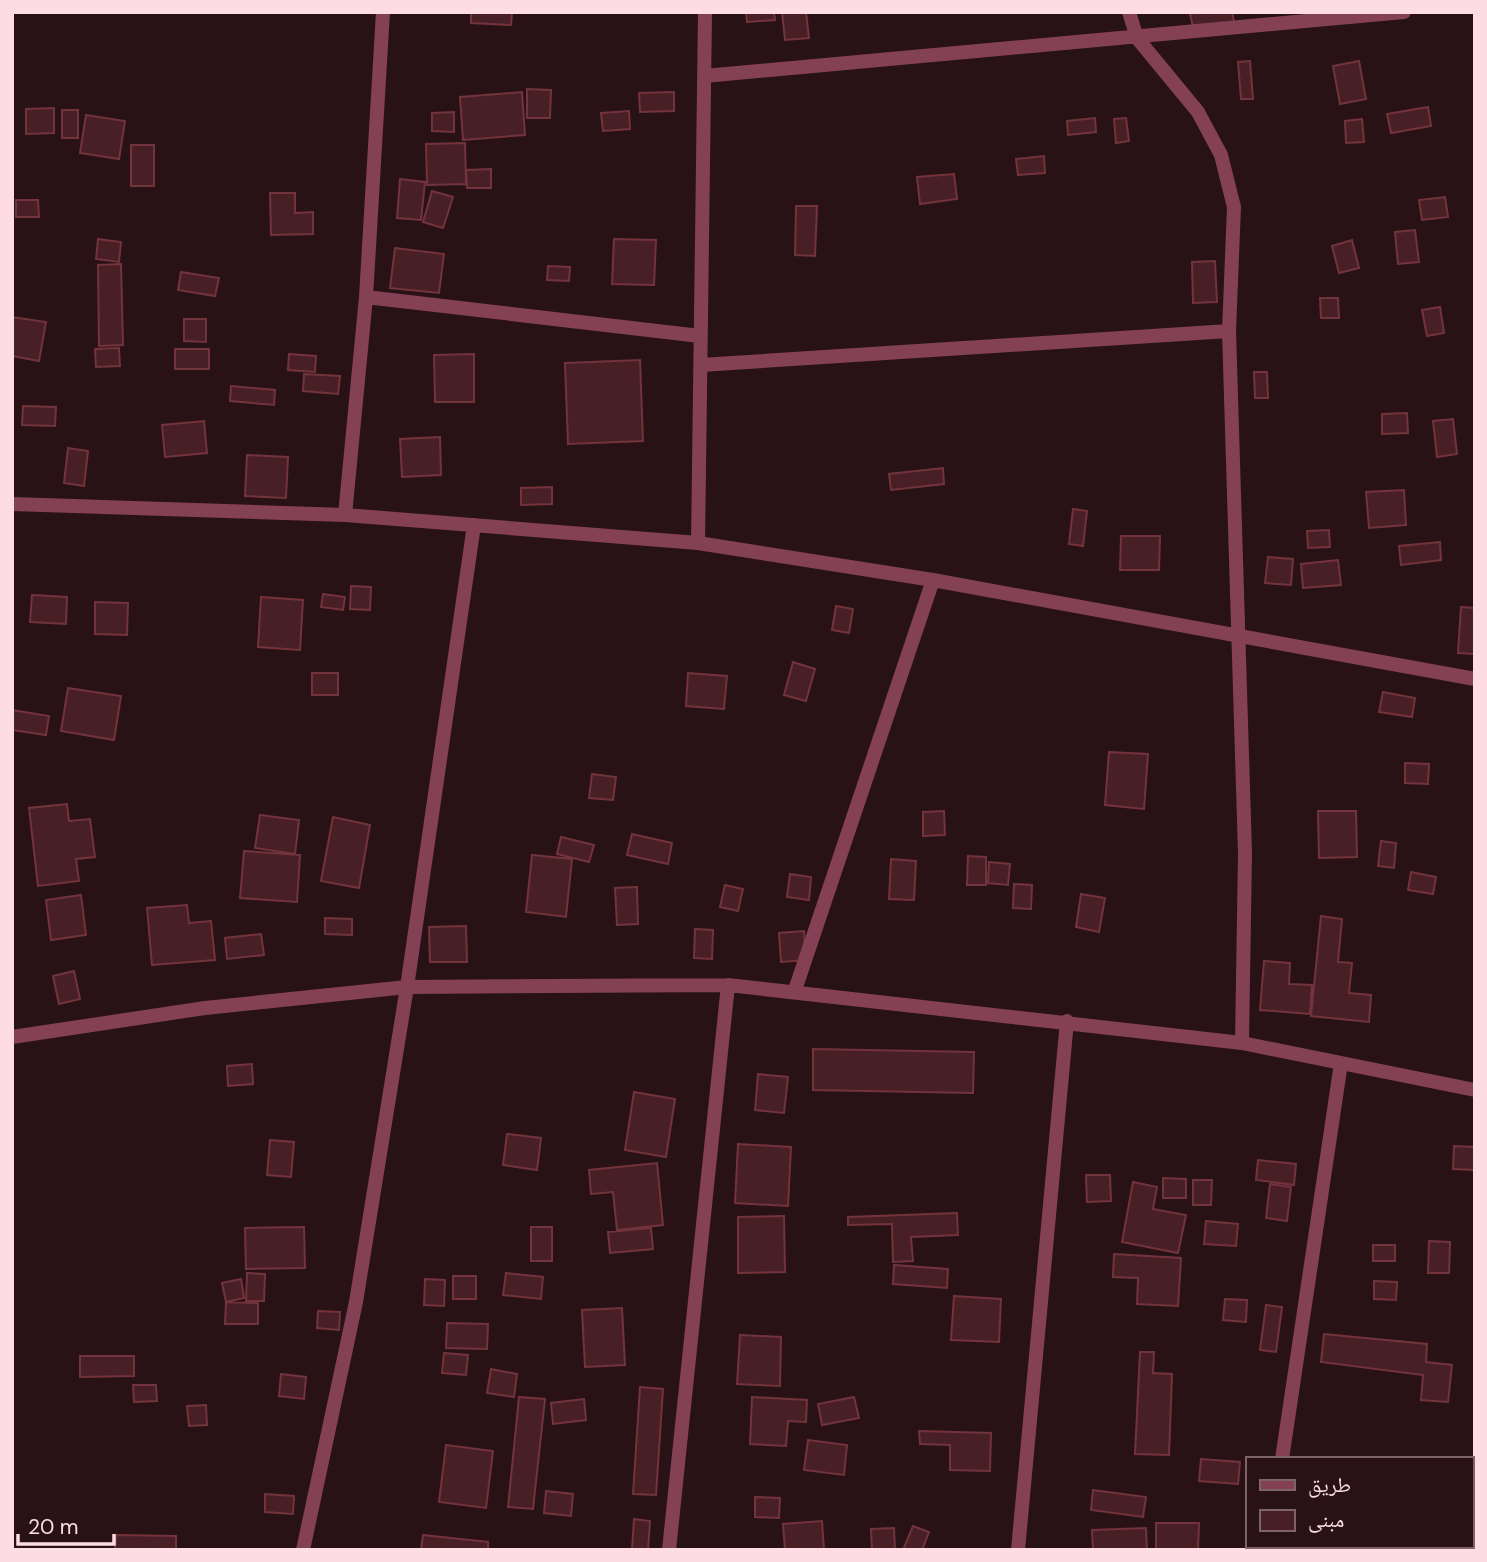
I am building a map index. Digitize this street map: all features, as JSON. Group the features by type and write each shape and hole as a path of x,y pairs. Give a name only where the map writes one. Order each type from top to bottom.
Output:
{"street":[{"path":"345,515 366,297 383,12"},
{"path":"698,544 705,12"},
{"path":"1129,12 1137,38 1198,112 1221,155 1234,207 1229,331 1245,853 1242,1043"},
{"path":"704,76 1404,12"},
{"path":"366,297 700,335"},
{"path":"701,365 1229,331"},
{"path":"12,504 345,515 698,544 933,580 1475,679"},
{"path":"303,1550 356,1302 407,987 474,525"},
{"path":"795,990 933,580"},
{"path":"669,1550 728,985"},
{"path":"12,1037 205,1008 407,987 728,985 795,990 1242,1043 1475,1090"},
{"path":"1018,1550 1067,1021"},
{"path":"1282,1457 1341,1063"}],"building":[{"path":"471,12 512,12 511,25 471,23"},
{"path":"746,12 774,12 775,20 747,22"},
{"path":"782,12 806,12 809,38 785,40"},
{"path":"1232,12 1235,26 1195,36 1190,14"},
{"path":"1250,61 1253,99 1241,99 1238,62"},
{"path":"1359,61 1366,99 1340,104 1333,66"},
{"path":"527,89 551,90 550,118 527,118"},
{"path":"522,92 525,135 463,140 460,97"},
{"path":"674,92 674,111 640,112 639,93"},
{"path":"1428,107 1431,126 1391,133 1387,114"},
{"path":"54,108 54,133 26,134 26,109"},
{"path":"62,110 78,110 78,138 62,138"},
{"path":"629,111 630,129 603,131 601,113"},
{"path":"454,112 454,132 432,131 432,113"},
{"path":"86,115 125,121 119,159 80,153"},
{"path":"1095,118 1096,132 1068,135 1067,121"},
{"path":"1126,118 1129,141 1116,143 1114,119"},
{"path":"1362,119 1364,142 1346,143 1345,121"},
{"path":"465,143 466,184 427,185 426,144"},
{"path":"131,145 154,145 154,186 131,186"},
{"path":"1044,156 1045,173 1018,175 1016,159"},
{"path":"491,169 491,188 467,188 466,170"},
{"path":"954,174 957,199 920,204 917,177"},
{"path":"400,179 425,182 421,220 397,218"},
{"path":"432,191 453,197 443,228 423,222"},
{"path":"270,193 295,193 295,213 313,212 313,234 271,235"},
{"path":"1445,197 1448,217 1422,220 1419,200"},
{"path":"16,200 38,200 39,217 16,217"},
{"path":"796,206 817,206 815,256 795,255"},
{"path":"1415,230 1419,262 1398,264 1395,232"},
{"path":"98,239 121,242 119,262 96,259"},
{"path":"614,239 656,240 654,285 612,284"},
{"path":"1352,240 1359,268 1339,273 1332,246"},
{"path":"395,248 444,254 439,293 390,288"},
{"path":"1215,261 1217,302 1193,303 1192,262"},
{"path":"121,264 123,345 99,346 98,265"},
{"path":"548,266 570,267 569,281 547,280"},
{"path":"181,272 219,278 215,296 178,290"},
{"path":"1320,298 1338,298 1339,318 1321,318"},
{"path":"1440,307 1444,333 1427,336 1422,310"},
{"path":"12,317 46,322 39,361 12,356"},
{"path":"184,319 206,319 206,342 184,341"},
{"path":"119,348 120,366 96,367 95,349"},
{"path":"175,349 209,349 209,369 175,369"},
{"path":"289,354 316,356 315,372 288,370"},
{"path":"474,354 474,402 435,402 434,355"},
{"path":"640,360 643,441 568,444 565,363"},
{"path":"1254,372 1267,372 1268,398 1255,398"},
{"path":"304,374 340,376 338,394 303,391"},
{"path":"231,386 275,390 274,405 230,401"},
{"path":"23,406 56,407 55,426 22,425"},
{"path":"1407,413 1408,433 1382,434 1382,414"},
{"path":"1453,419 1457,454 1437,457 1433,421"},
{"path":"204,421 207,453 165,457 162,425"},
{"path":"440,437 441,475 402,477 400,439"},
{"path":"68,448 88,451 84,486 64,483"},
{"path":"247,455 288,457 286,498 245,496"},
{"path":"943,468 944,484 891,490 889,474"},
{"path":"552,487 552,504 521,505 521,488"},
{"path":"1404,490 1406,525 1369,528 1366,492"},
{"path":"1073,509 1087,511 1083,546 1069,544"},
{"path":"1329,530 1330,547 1308,548 1307,531"},
{"path":"1121,536 1160,536 1159,570 1120,570"},
{"path":"1440,542 1441,560 1401,565 1399,546"},
{"path":"1268,557 1293,559 1291,585 1265,583"},
{"path":"1338,560 1341,585 1303,588 1301,564"},
{"path":"351,586 371,587 370,610 350,609"},
{"path":"323,594 345,597 343,610 321,607"},
{"path":"32,595 67,597 66,624 30,622"},
{"path":"261,597 303,600 300,650 258,647"},
{"path":"95,602 128,603 127,635 95,634"},
{"path":"836,606 853,609 849,633 832,630"},
{"path":"1461,607 1475,608 1475,654 1458,653"},
{"path":"793,662 815,669 806,701 784,695"},
{"path":"312,673 338,673 338,695 312,695"},
{"path":"688,673 727,676 724,709 686,706"},
{"path":"68,688 121,696 114,740 61,731"},
{"path":"1383,692 1415,698 1412,717 1379,712"},
{"path":"12,710 49,716 46,735 12,730"},
{"path":"1109,752 1148,754 1144,809 1105,805"},
{"path":"1405,763 1429,764 1428,784 1405,783"},
{"path":"592,774 616,777 613,800 589,798"},
{"path":"67,804 69,821 90,819 95,857 76,859 79,881 38,886 29,808"},
{"path":"944,811 945,835 923,836 923,812"},
{"path":"1318,811 1356,811 1357,857 1319,858"},
{"path":"260,815 299,820 295,854 255,848"},
{"path":"333,817 370,825 359,888 321,881"},
{"path":"632,834 672,843 668,864 627,855"},
{"path":"561,837 594,845 589,862 557,854"},
{"path":"1381,841 1396,843 1394,868 1378,866"},
{"path":"244,851 300,855 297,902 240,898"},
{"path":"532,855 572,859 566,917 526,912"},
{"path":"968,856 986,857 986,885 967,885"},
{"path":"891,859 916,861 914,900 889,899"},
{"path":"989,862 1010,864 1008,885 988,883"},
{"path":"1411,872 1436,877 1433,894 1408,890"},
{"path":"790,874 811,877 809,900 787,897"},
{"path":"1014,884 1032,885 1031,909 1013,908"},
{"path":"725,885 743,889 738,911 720,907"},
{"path":"637,887 638,924 617,925 615,888"},
{"path":"1081,894 1105,898 1099,932 1076,927"},
{"path":"81,895 86,935 51,940 46,900"},
{"path":"187,905 189,923 211,921 215,960 152,965 147,908"},
{"path":"1321,916 1342,919 1338,962 1352,963 1349,993 1371,995 1369,1022 1311,1016"},
{"path":"325,918 352,919 352,935 325,934"},
{"path":"466,926 467,962 430,962 429,927"},
{"path":"695,929 713,930 712,959 694,958"},
{"path":"804,931 806,960 781,962 779,933"},
{"path":"261,934 264,955 227,959 225,938"},
{"path":"1264,961 1290,963 1289,984 1312,985 1310,1014 1260,1010"},
{"path":"74,971 80,999 59,1004 53,976"},
{"path":"813,1049 974,1052 973,1093 813,1090"},
{"path":"252,1064 253,1084 228,1086 227,1066"},
{"path":"758,1074 788,1077 784,1113 755,1110"},
{"path":"634,1092 675,1099 666,1157 625,1150"},
{"path":"507,1134 541,1138 537,1170 503,1165"},
{"path":"270,1140 294,1142 291,1177 267,1175"},
{"path":"738,1144 791,1147 788,1206 735,1203"},
{"path":"1454,1146 1475,1147 1474,1170 1453,1169"},
{"path":"1258,1160 1296,1164 1294,1185 1256,1180"},
{"path":"657,1163 663,1225 617,1230 613,1192 591,1194 589,1170"},
{"path":"1086,1175 1110,1175 1111,1201 1087,1202"},
{"path":"1163,1178 1186,1179 1186,1198 1163,1198"},
{"path":"1193,1180 1212,1180 1211,1205 1193,1205"},
{"path":"1133,1182 1157,1187 1153,1209 1186,1215 1178,1253 1122,1242"},
{"path":"1270,1184 1291,1187 1287,1221 1266,1218"},
{"path":"957,1213 958,1235 911,1237 913,1261 893,1262 892,1224 848,1225 848,1217"},
{"path":"784,1216 785,1272 738,1273 738,1217"},
{"path":"1206,1221 1238,1224 1236,1246 1204,1244"},
{"path":"304,1227 305,1268 246,1269 245,1228"},
{"path":"531,1227 552,1227 552,1261 531,1261"},
{"path":"651,1228 653,1249 610,1253 608,1232"},
{"path":"1429,1241 1450,1242 1449,1273 1428,1273"},
{"path":"1373,1245 1395,1245 1395,1261 1373,1261"},
{"path":"1114,1254 1181,1258 1178,1306 1137,1304 1138,1278 1113,1277"},
{"path":"894,1265 948,1269 947,1288 893,1284"},
{"path":"247,1273 265,1274 264,1301 246,1301"},
{"path":"506,1273 543,1277 541,1299 503,1295"},
{"path":"453,1276 476,1276 476,1299 453,1299"},
{"path":"241,1279 244,1298 226,1302 222,1283"},
{"path":"425,1279 445,1280 444,1306 424,1305"},
{"path":"1374,1281 1397,1282 1396,1300 1374,1299"},
{"path":"954,1296 1001,1299 999,1342 951,1340"},
{"path":"1225,1299 1247,1300 1246,1322 1223,1320"},
{"path":"226,1302 258,1303 258,1324 225,1324"},
{"path":"1266,1305 1282,1307 1276,1352 1260,1350"},
{"path":"622,1308 625,1365 585,1367 582,1310"},
{"path":"318,1311 340,1312 339,1330 317,1328"},
{"path":"447,1323 488,1324 487,1349 446,1348"},
{"path":"1324,1334 1427,1344 1426,1362 1452,1365 1448,1402 1421,1400 1423,1375 1321,1362"},
{"path":"740,1335 781,1337 780,1386 737,1384"},
{"path":"1140,1352 1154,1352 1153,1373 1172,1374 1169,1455 1135,1454"},
{"path":"444,1353 468,1355 466,1375 442,1373"},
{"path":"80,1356 134,1356 134,1376 80,1377"},
{"path":"491,1369 517,1374 514,1397 487,1393"},
{"path":"281,1374 306,1377 304,1399 279,1396"},
{"path":"133,1385 156,1385 157,1401 134,1402"},
{"path":"640,1387 663,1389 656,1495 633,1494"},
{"path":"519,1397 545,1399 533,1509 508,1507"},
{"path":"752,1397 807,1400 806,1422 788,1421 786,1446 750,1444"},
{"path":"854,1397 859,1418 822,1425 818,1404"},
{"path":"584,1399 586,1420 553,1424 551,1403"},
{"path":"206,1405 207,1425 189,1426 187,1406"},
{"path":"919,1431 991,1433 990,1471 950,1470 950,1445 920,1444"},
{"path":"808,1440 847,1445 844,1475 804,1470"},
{"path":"446,1445 493,1451 486,1508 439,1502"},
{"path":"1201,1459 1240,1462 1238,1484 1199,1481"},
{"path":"1093,1490 1146,1497 1143,1517 1091,1510"},
{"path":"546,1491 573,1494 571,1516 544,1513"},
{"path":"265,1494 294,1496 293,1514 265,1512"},
{"path":"755,1497 780,1498 779,1518 755,1517"},
{"path":"634,1519 650,1521 648,1550 632,1550"},
{"path":"822,1521 824,1550 785,1550 783,1524"},
{"path":"1156,1523 1199,1523 1198,1550 1156,1550"},
{"path":"913,1526 929,1532 922,1550 903,1550"},
{"path":"894,1528 895,1550 872,1550 871,1529"},
{"path":"1146,1528 1147,1550 1093,1550 1092,1530"},
{"path":"116,1535 176,1536 176,1550 115,1550"},
{"path":"423,1535 488,1542 488,1550 421,1550"},
{"path":"1320,1548 1350,1548 1350,1550"}]}
